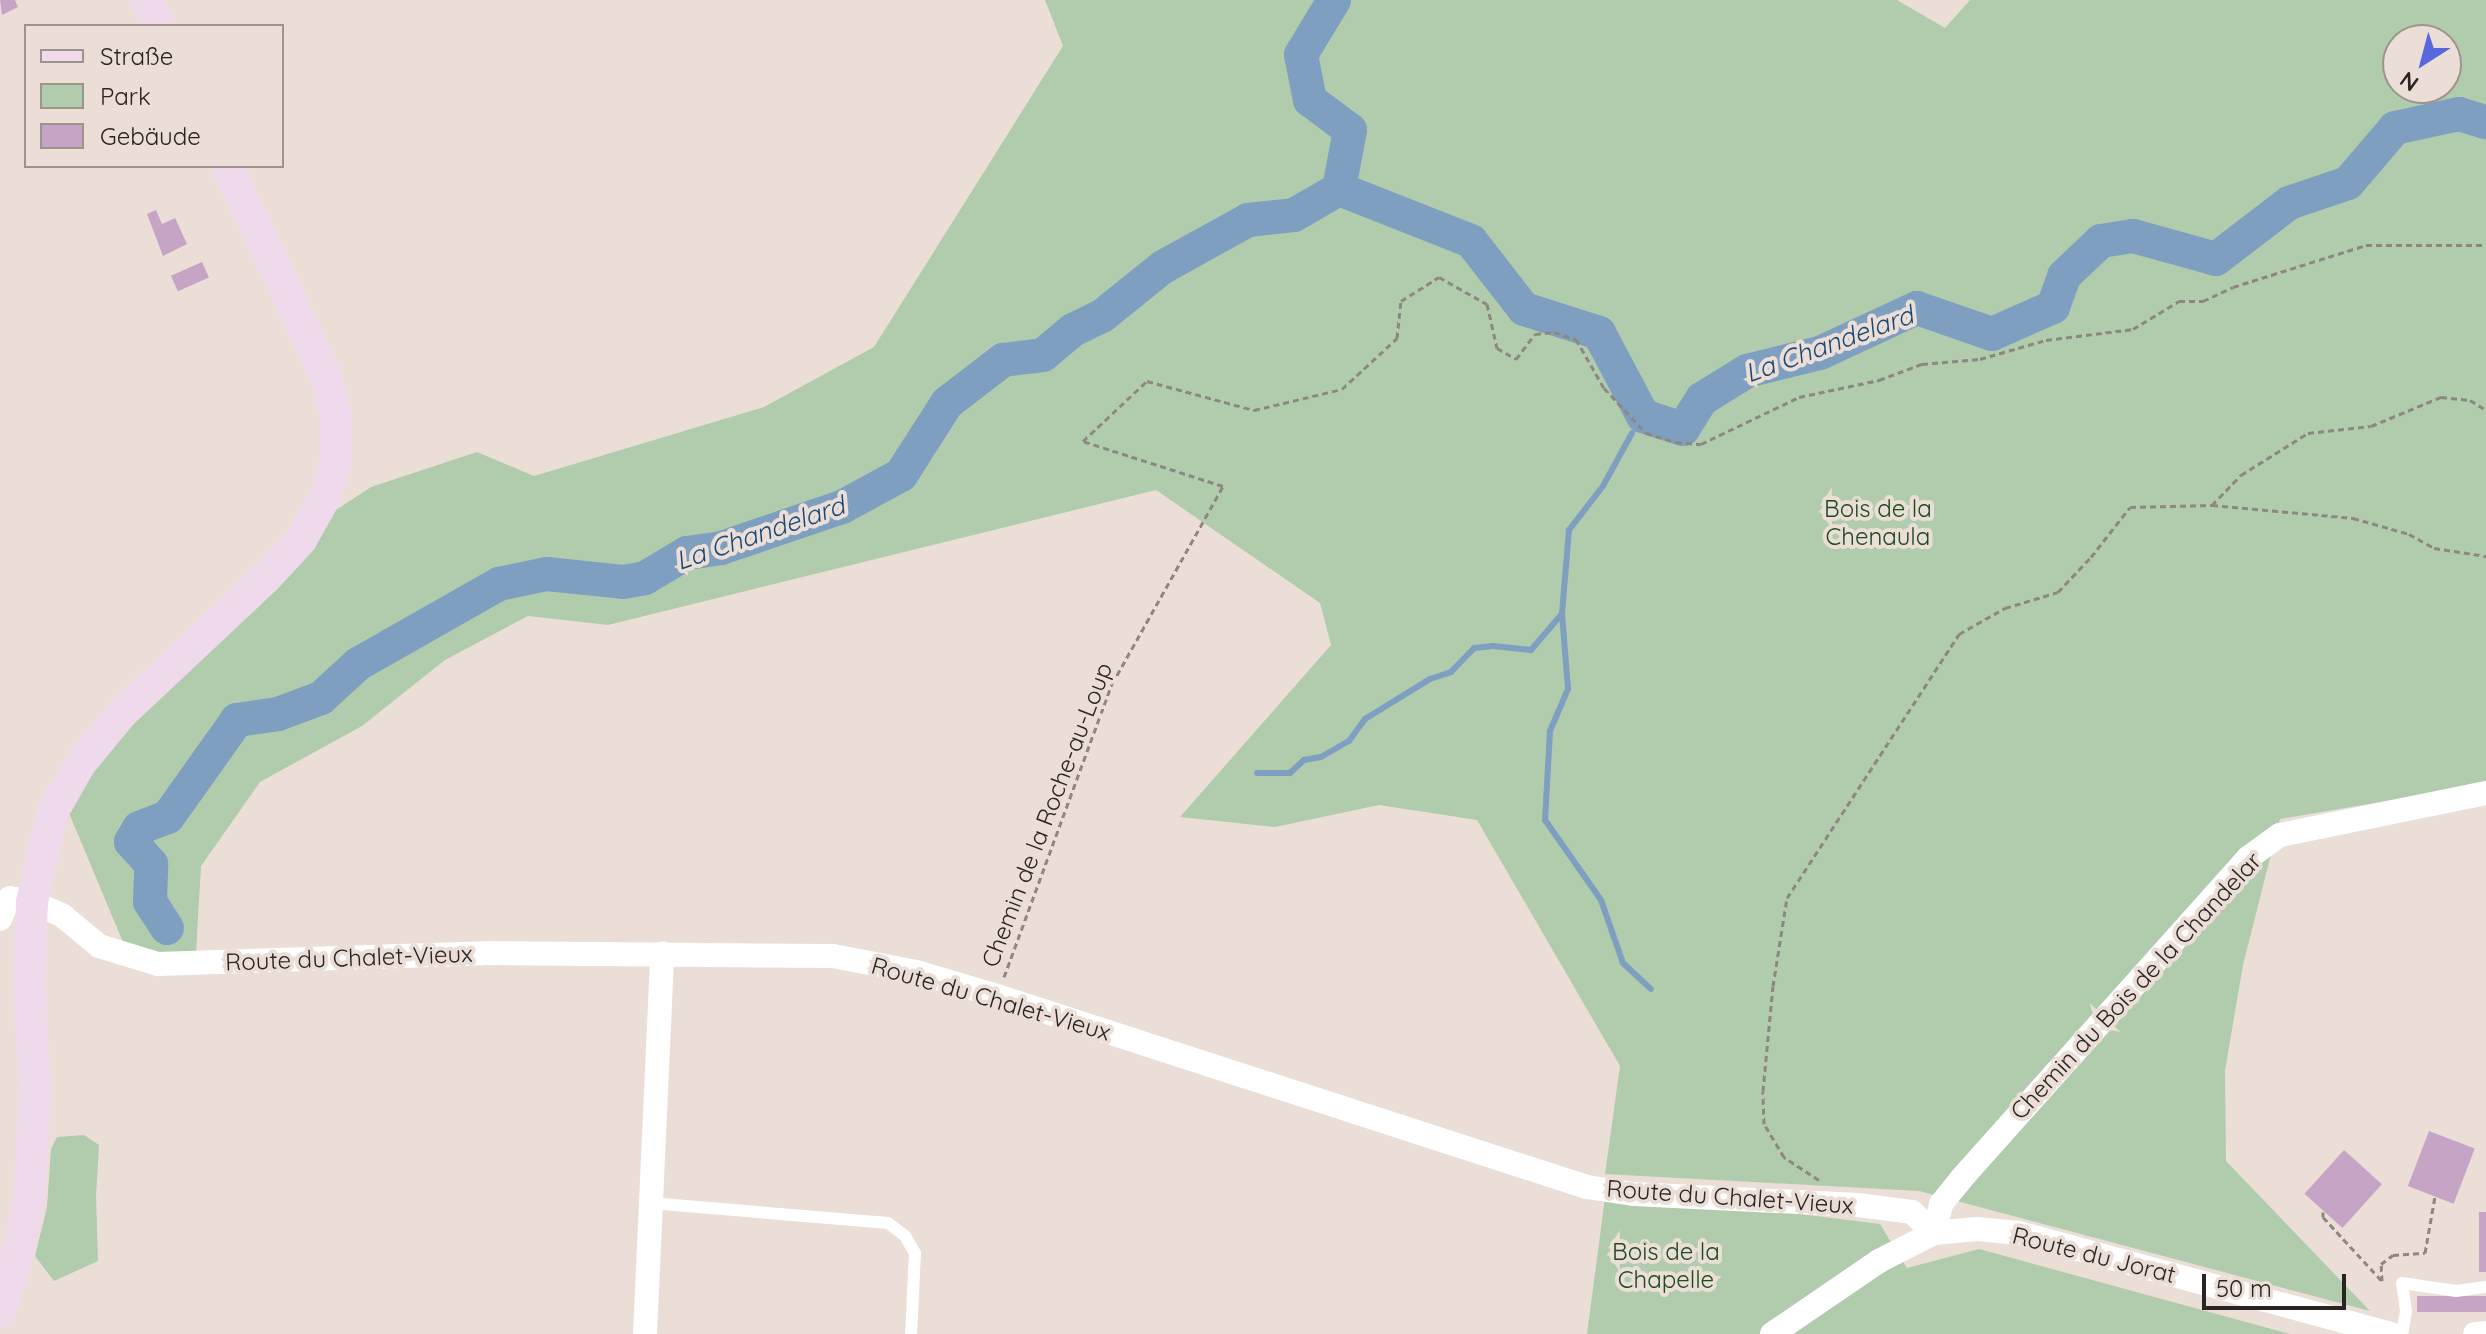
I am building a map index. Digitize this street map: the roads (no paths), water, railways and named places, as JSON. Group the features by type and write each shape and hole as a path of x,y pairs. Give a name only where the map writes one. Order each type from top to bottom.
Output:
{"main road":[{"path":"146,0 158,24"},
{"path":"0,1312 21,1241 31,1176 35,1088 29,983 32,902 52,813 80,764 121,714 265,579 301,540 325,497 336,459 336,417 326,376 228,168"}],"street":[{"name":"Chemin du Bois de la Chandelar","path":"1934,1233 1941,1204 1961,1179 2248,858 2280,835 2486,793"},
{"path":"0,919 10,898 32,902"},
{"name":"Route du Chalet-Vieux","path":"32,902 63,916 99,946 158,964 485,953 833,956 916,972 997,996 1587,1187 1634,1194 1858,1205 1912,1212 1934,1233"},
{"path":"645,1334 662,953"},
{"name":"Route du Jorat","path":"1772,1334 1879,1261 1934,1233 1977,1229 2019,1233 2390,1334"},
{"path":"2475,1334 2486,1333"}],"lane":[{"path":"650,1203 888,1223 905,1236 915,1253 911,1334"},
{"path":"2402,1334 2406,1311 2401,1296 2402,1283 2456,1291 2486,1287"}],"waterway":[{"name":"La Chandelard","path":"1334,0 1301,55 1310,100 1350,130 1339,189 1471,241 1524,309 1599,333 1643,416 1683,429 1702,399 1747,371 1820,353 1917,308 1992,334 2053,307 2064,276 2101,241 2133,236 2216,259 2289,203 2348,183 2395,128 2459,114 2486,122"},
{"name":"La Chandelard","path":"167,928 150,902 151,864 131,842 139,828 168,817 237,720 278,714 321,698 358,664 499,584 547,574 623,582 645,578 687,553 721,548 842,507 901,475 947,403 1003,360 1043,355 1073,330 1102,316 1163,267 1248,220 1294,215 1339,189"},
{"path":"1632,433 1603,486 1569,530 1562,614 1568,689 1550,731 1545,820 1601,900 1623,963 1651,989"},
{"path":"1257,773 1290,773 1304,760 1321,757 1349,741 1365,719 1430,679 1451,672 1474,648 1493,646 1531,650 1561,615"}],"park label":[{"name":"Bois de la Chenaula","path":"1878,523"},
{"name":"Bois de la Chapelle","path":"1666,1266"}]}
